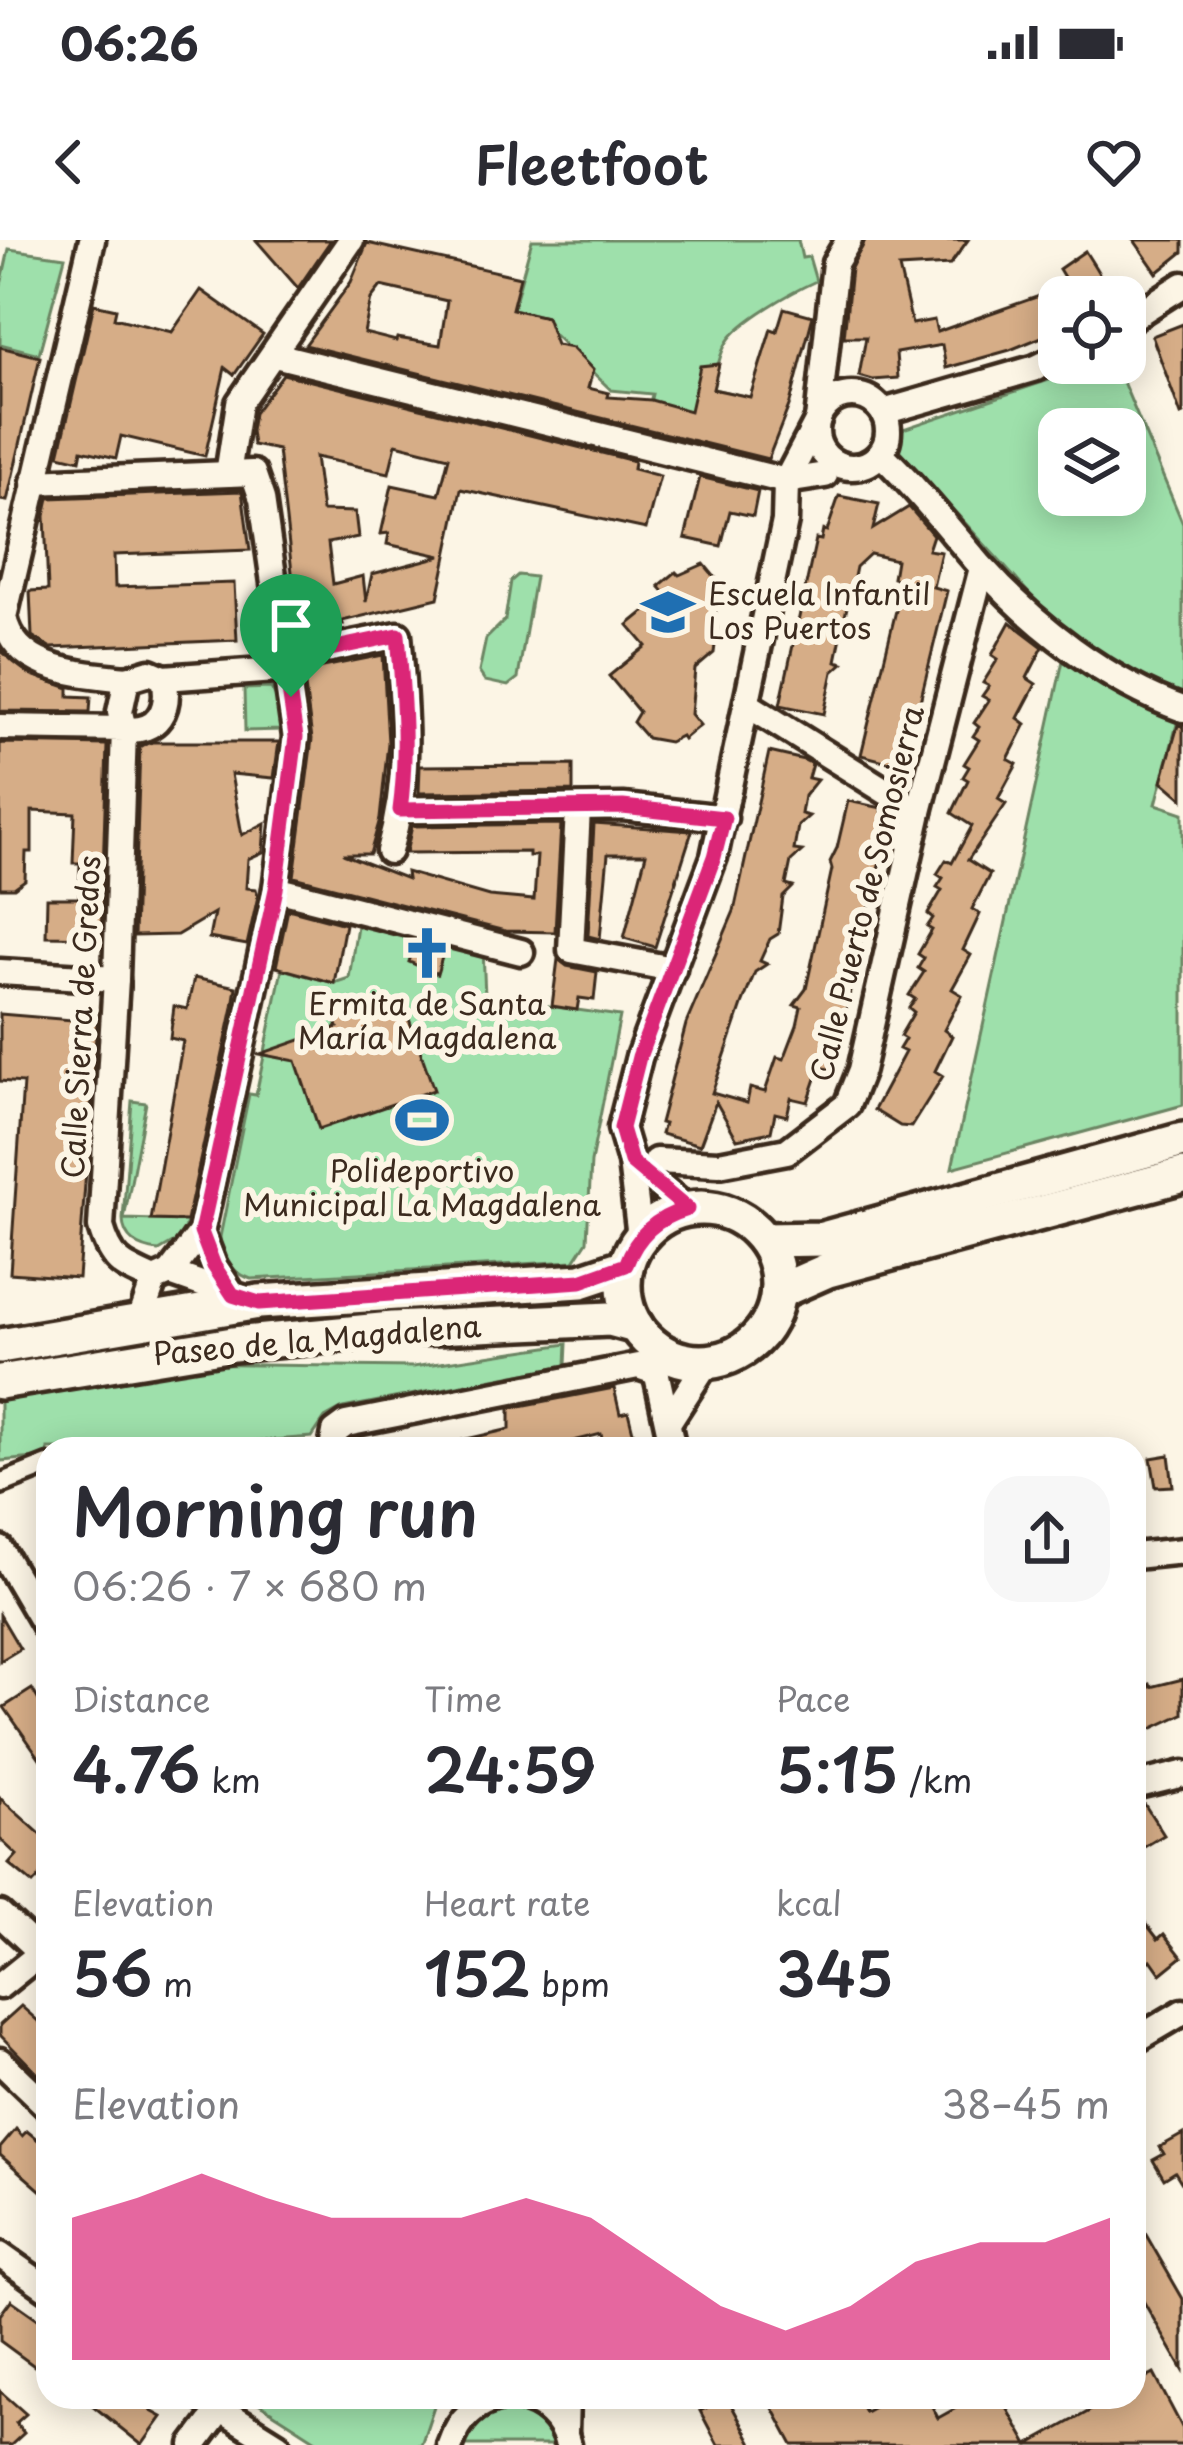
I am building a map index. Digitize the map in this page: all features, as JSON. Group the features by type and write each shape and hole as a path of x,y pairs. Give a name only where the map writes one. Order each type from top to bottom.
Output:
{"main road":[{"path":"764,1240 823,1239 1183,1140"},
{"path":"778,1292 828,1270 1183,1175"},
{"path":"709,1208 730,1213 764,1240 778,1274 778,1292 770,1318 755,1340 707,1362 647,1347 624,1297 633,1251 654,1224 687,1209 709,1208"},
{"name":"Paseo de la Magdalena","path":"0,1346 246,1299 581,1281 633,1251"},
{"name":"Paseo de la Magdalena","path":"0,1382 232,1344 392,1329 610,1319 647,1347"}],"street":[{"path":"92,240 4,617 7,633 38,661 67,672 127,679 150,672 164,677 275,670 297,656 398,635 406,767 389,851"},
{"path":"140,1320 162,1276 201,1232 276,889 296,737 262,499 241,474 239,404 351,240"},
{"path":"835,471 816,432 835,262 849,240"},
{"path":"1146,309 1183,285"},
{"path":"275,355 786,482 858,467 881,454 888,433 883,412 861,396 833,400 786,482 785,521 724,818 639,1057 621,1128 687,1209"},
{"path":"883,412 1038,367"},
{"path":"881,454 910,481 982,568 1038,621 1094,663 1183,709"},
{"path":"785,521 835,471"},
{"path":"34,482 241,474"},
{"name":"Calle Puerto de Somosierra","path":"644,1161 719,1164 788,1151 847,1105 861,1070 919,812 982,568"},
{"path":"0,727 140,732 153,727 164,708 164,677"},
{"path":"124,730 120,712 127,679"},
{"path":"748,704 919,812"},
{"name":"Calle Sierra de Gredos","path":"124,730 101,1226 108,1251 125,1267 246,1299"},
{"path":"400,810 623,807 724,818"},
{"path":"578,808 572,950 673,969"},
{"path":"276,889 521,952"},
{"path":"0,972 116,979"},
{"path":"633,1251 644,1161"},
{"path":"201,1232 214,1266 246,1299"},
{"path":"647,1347 671,1437"},
{"path":"333,1437 346,1424 638,1366 647,1347"},
{"path":"669,1421 707,1362"},
{"path":"0,1484 36,1470"},
{"path":"0,1549 36,1610"},
{"path":"1146,1555 1183,1551"},
{"path":"1146,1783 1183,1774"},
{"path":"0,1914 36,1948"},
{"path":"0,1986 36,1962"},
{"path":"1146,2034 1183,2012"},
{"path":"0,2061 36,2096"},
{"path":"0,2255 36,2280"},
{"path":"194,2445 208,2409"},
{"path":"220,2409 278,2445"},
{"path":"451,2445 461,2409"},
{"path":"546,2409 568,2440"},
{"path":"567,2409 568,2440"}],"green space":[{"path":"532,240 798,240 816,281 755,316 734,334 722,353 713,389 740,395 723,455 643,435 652,394 611,390 551,332 546,317 513,309"},
{"path":"9,249 65,257 39,354 0,344 0,290"},
{"path":"1038,384 1124,384 1134,408 1038,408 1038,516 1146,516 1146,436 1183,524 1183,701 1156,804 1183,813 1183,1105 952,1168 1064,656 1055,622 898,449 900,430"},
{"path":"518,575 535,577 518,678 508,686 485,681 479,672 486,639 505,620 511,581"},
{"path":"271,688 280,705 282,730 245,731 244,689"},
{"name":"Polideportivo Municipal La Magdalena","path":"358,919 483,949 485,997 620,1016 591,1162 587,1241 574,1261 251,1279 228,1263 220,1237 249,1094 256,1095 282,969 334,983 349,978"},
{"path":"132,1101 146,1103 124,1219 188,1221 178,1240 159,1251 134,1242 124,1226 123,1219"},
{"path":"567,1344 566,1365 343,1408 325,1418 312,1437 36,1437 36,1458 0,1461 0,1398 173,1364 413,1367"},
{"path":"268,2409 433,2409 421,2445 324,2445"},
{"path":"505,2410 535,2420 553,2445 464,2445 478,2421"}],"building":[{"path":"256,240 331,240 298,288"},
{"path":"865,240 968,240 950,265 899,268 912,324 934,320 937,332 1038,296 1038,339 946,368 942,345 896,353 898,378 859,376 866,337 844,337 851,268"},
{"path":"1134,240 1183,240 1183,252 1157,273"},
{"path":"367,243 520,277 512,309 546,317 556,345 572,348 593,370 588,388 609,393 608,397 651,400 690,411 700,366 719,364 713,389 750,397 771,329 777,331 784,308 813,316 790,403 768,459 305,345 351,282","holes":["381,286 447,301 440,345 364,333 371,299"]},
{"path":"1085,251 1100,276 1063,276 1059,269"},
{"path":"201,290 263,334 234,375 225,368 205,456 121,436 116,458 82,450 80,460 59,455 94,304 116,309 114,318 172,332"},
{"path":"1183,324 1183,414 1181,415 1152,336"},
{"path":"0,347 40,357 7,501 0,500"},
{"path":"283,374 634,461 633,469 660,476 646,529 461,489 438,598 342,621 334,628 312,629 297,616 278,450 253,445 254,413","holes":["396,444 449,457 439,495 392,485 381,534 389,533 387,544 441,556 372,574 366,602 363,576 333,584 328,543 358,537 355,512 322,511 315,457 389,473"]},
{"path":"700,477 758,491 753,516 730,511 721,546 685,538"},
{"path":"242,491 250,550 114,555 115,587 234,583 237,640 51,648 32,636 30,591 48,590 45,516 49,498"},
{"path":"839,496 879,504 873,529 909,507 933,535 928,550 941,552 933,587 947,591 900,765 861,755 899,598 900,580 893,578 896,560 870,554 856,567 851,591 858,592 848,602 843,626 851,628 841,637 836,661 843,663 833,672 824,714 780,705 816,539 821,540 823,530 827,531"},
{"path":"704,564 728,593 715,604 714,653 695,669 691,714 700,725 683,739 647,738 633,722 639,712 609,676 646,646 628,625 666,594 659,586 676,572 679,575"},
{"path":"1010,622 1043,647 1027,678 1036,684 1018,718 1026,724 1008,759 1017,764 998,799 1006,804 968,860 990,874 972,909 980,914 963,950 971,955 952,989 962,995 944,1030 952,1036 935,1071 943,1076 911,1127 900,1126 874,1110 905,1052 899,1049 905,1039 900,1036 914,1012 909,1008 915,999 909,995 924,972 918,968 924,958 918,954 932,930 927,927 933,918 928,914 942,890 937,887 943,878 937,874 946,860 952,863 972,826 952,813 968,780 963,777 969,767 964,764 979,740 973,736 979,727 974,723 989,700 982,696 989,686 983,683 998,659 992,655"},
{"path":"0,650 29,674 69,688 69,696 91,697 90,712 0,711"},
{"path":"383,655 388,743 380,819 370,854 343,854 407,879 406,872 489,896 534,900 537,856 529,852 406,853 412,826 561,824 555,932 505,931 294,877 312,739 303,671"},
{"path":"1178,725 1183,726 1183,799 1162,781"},
{"path":"153,742 279,742 274,778 231,774 242,835 265,823 263,852 248,859 246,888 256,889 258,896 247,945 209,938 214,913 177,935 134,936 140,746"},
{"path":"0,743 107,745 101,937 46,936 47,898 79,898 80,863 73,863 75,813 32,811 32,852 26,852 25,880 14,888 0,888"},
{"path":"769,752 812,764 808,778 817,780 804,796 801,814 809,816 798,826 794,850 802,851 791,861 786,885 793,887 783,897 778,934 770,939 760,961 767,964 755,972 712,1093 747,1103 750,1088 765,1092 777,1057 784,1059 801,1007 794,1005 806,989 830,862 848,801 882,808 883,820 889,822 832,1070 820,1067 808,1102 791,1098 787,1116 775,1113 771,1132 737,1139 716,1102 700,1145 661,1134 664,1124 660,1123 686,1024 734,911"},
{"path":"573,765 573,791 419,793 420,766"},
{"path":"594,824 692,831 655,947 624,938 646,854 608,854 600,939 588,936"},
{"path":"288,909 345,924 334,983 276,967"},
{"name":"Ermita de Santa María Magdalena","path":"415,942 440,948 443,954 437,974 409,962"},
{"path":"558,959 567,966 597,972 594,1000 579,998 577,1010 552,1006"},
{"path":"194,978 236,987 233,1007 187,1221 151,1220 183,1041 170,1038 174,1006 187,1009"},
{"path":"402,999 434,1090 319,1129 296,1061 260,1054 338,1027 333,1013 352,1007 355,1016"},
{"path":"0,1014 97,1022 78,1278 10,1273 23,1083 0,1081"},
{"path":"614,1388 620,1414 628,1412 634,1437 476,1437 510,1429 510,1408"},
{"path":"1169,1455 1173,1486 1156,1487 1151,1458"},
{"path":"0,1615 20,1649 0,1661"},
{"path":"1183,1679 1183,1714 1146,1731 1146,1686"},
{"path":"32,1689 36,1753 4,1707"},
{"path":"0,1798 36,1830 33,1884 9,1864 17,1855 0,1839"},
{"path":"1146,1807 1164,1835 1146,1846"},
{"path":"1146,1924 1158,1939 1164,1934 1182,1957 1161,1974 1151,1960 1146,1964"},
{"path":"21,2006 36,2019 36,2072 0,2035 0,2025"},
{"path":"16,2129 22,2136 27,2131 36,2138 36,2186 0,2155 0,2148"},
{"path":"1183,2134 1183,2185 1175,2172 1164,2179 1153,2160 1164,2154 1160,2147"},
{"path":"1146,2235 1183,2299 1183,2370 1146,2306"},
{"path":"11,2300 36,2318 36,2367 0,2341 0,2315"},
{"path":"1154,2374 1183,2429 1183,2445 1028,2445 1093,2409 1146,2409 1146,2378"},
{"path":"0,2391 26,2414 16,2423 24,2433 11,2445 0,2445"},
{"path":"97,2409 152,2409 162,2417 142,2445"},
{"path":"734,2409 753,2445 718,2445 700,2411"},
{"path":"774,2409 933,2409 938,2418 954,2409 1008,2409 1028,2445 793,2445"}],"place":[{"name":"Escuela Infantil Los Puertos","path":"668,612"},
{"name":"Ermita de Santa María Magdalena","path":"427,953"},
{"name":"Polideportivo Municipal La Magdalena","path":"422,1120"}],"route":[{"path":"398,635 406,722 400,810 623,807 724,818 714,857 639,1057 621,1128 631,1162 687,1209 654,1224 640,1237 626,1265 581,1281 259,1303 233,1295 214,1266 201,1232 276,889 296,737 291,697 285,664 297,656 398,635"}]}
